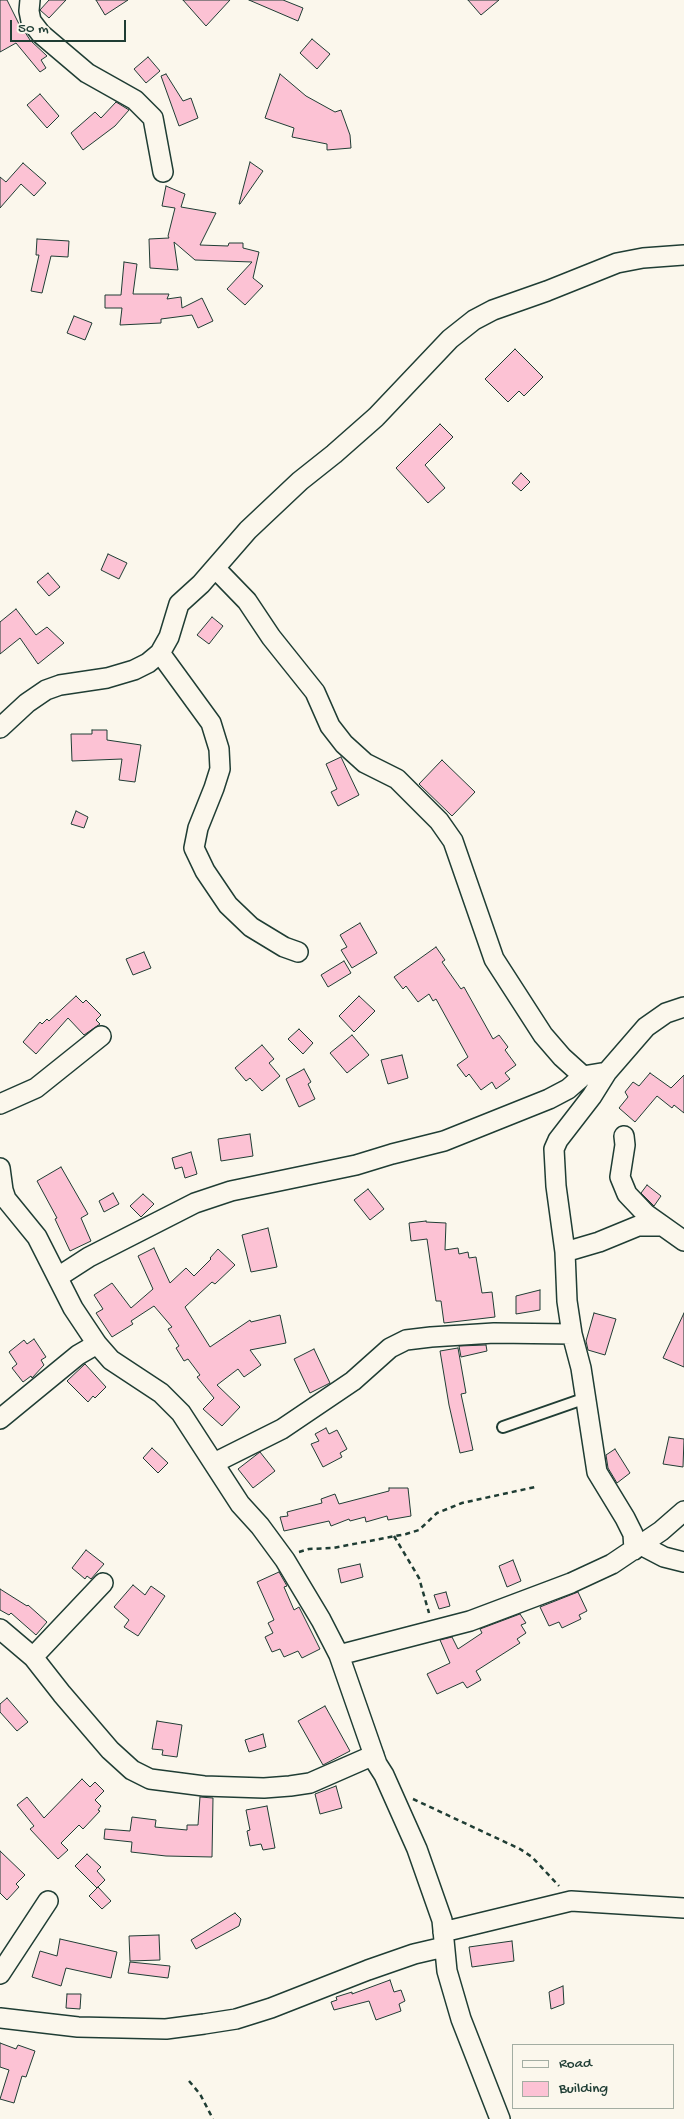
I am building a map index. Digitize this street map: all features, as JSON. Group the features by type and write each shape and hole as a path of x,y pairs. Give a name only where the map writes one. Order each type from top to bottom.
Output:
{"street":[{"path":"30,0 29,11 31,21 41,34 87,73 135,100 153,118 163,172"},
{"path":"0,728 26,703 46,690 60,685 107,678 134,670 148,663 160,652 169,637 179,604 201,584 248,530 300,481 376,417 450,339 474,320 493,310 617,263 643,258 684,255"},
{"path":"215,568 247,601 271,637 315,692 330,726 344,744 365,763 397,779 440,821 453,841 494,959 543,1035 562,1057 583,1076"},
{"path":"160,652 211,723 219,749 220,770 198,828 194,848 205,871 228,905 251,927 284,947 298,952"},
{"path":"637,1547 625,1518 597,1472 586,1398 567,1301 565,1252 556,1186 554,1149 558,1140 608,1072 646,1027 666,1013 684,1007"},
{"path":"0,1104 36,1088 101,1036"},
{"path":"58,1277 89,1257 195,1203 231,1191 356,1166 392,1154 444,1141 549,1099 568,1090 583,1076 608,1072"},
{"path":"624,1136 625,1145 620,1177 628,1194 660,1226 684,1241"},
{"path":"0,1168 6,1199 32,1230 73,1308 97,1344 111,1360 160,1393 181,1413 214,1463 222,1480 285,1560 321,1620 339,1655 374,1755 417,1849 442,1920 447,1971 461,2020 500,2119"},
{"path":"565,1252 599,1242 638,1226 660,1226"},
{"path":"214,1463 282,1429 353,1381 390,1348 406,1340 494,1333 572,1334"},
{"path":"0,1419 78,1355 97,1344"},
{"path":"339,1655 470,1621 571,1583 612,1564 684,1511"},
{"path":"637,1547 684,1562"},
{"path":"33,1657 103,1583"},
{"path":"0,1629 33,1657 110,1750 132,1770 150,1779 204,1786 264,1788 290,1786 310,1783 374,1755"},
{"path":"0,1974 48,1901"},
{"path":"0,2018 78,2027 166,2030 204,2024 236,2018 271,2008 444,1939 572,1901 684,1908"}],"lane":[{"path":"504,1427 586,1398"}],"path":[{"path":"285,1560 295,1553 309,1549 333,1548 419,1530 437,1513 462,1503 535,1487"},
{"path":"394,1536 419,1578 432,1632"},
{"path":"390,1788 488,1836 520,1849 544,1870 572,1901"},
{"path":"189,2081 200,2094 214,2119"}],"building":[{"path":"0,0 7,0 22,30 47,56 41,60 46,68 40,72 16,43 0,52"},
{"path":"49,0 66,0 49,18 40,10"},
{"path":"96,0 128,0 105,15"},
{"path":"183,0 230,0 206,26"},
{"path":"249,0 283,0 303,8 298,21"},
{"path":"468,0 499,0 481,15"},
{"path":"312,39 330,54 317,69 300,53"},
{"path":"148,57 160,71 146,83 134,69"},
{"path":"166,74 183,101 191,98 198,118 179,126 161,76"},
{"path":"280,74 306,96 335,112 341,110 350,135 351,148 327,150 327,144 292,137 294,128 265,118"},
{"path":"40,94 59,116 47,128 27,105"},
{"path":"116,102 129,110 115,126 83,150 71,133 95,112 101,118"},
{"path":"250,162 263,171 239,204"},
{"path":"23,163 46,183 34,196 21,184 0,208 0,177 6,182"},
{"path":"166,186 185,194 181,207 216,213 200,245 228,246 229,243 243,243 243,248 259,252 253,278 263,286 245,305 227,289 252,262 195,260 174,242 178,270 150,268 149,239 169,238 175,208 162,206"},
{"path":"37,239 69,241 68,257 51,256 42,293 31,291 39,255 36,255"},
{"path":"124,262 137,264 133,294 169,294 167,299 181,297 182,308 202,298 213,321 198,328 192,315 161,319 161,323 120,325 122,308 105,308 105,295 121,295"},
{"path":"74,316 92,323 85,340 67,333"},
{"path":"515,349 543,377 524,396 519,391 508,402 485,379"},
{"path":"440,424 453,437 425,465 445,488 428,503 396,468"},
{"path":"521,473 530,482 521,491 512,483"},
{"path":"108,554 127,563 119,579 101,570"},
{"path":"48,573 60,587 49,596 37,582"},
{"path":"16,609 36,635 47,627 64,643 38,664 20,638 0,654 0,622"},
{"path":"212,617 223,626 209,644 197,635"},
{"path":"92,730 107,730 107,740 141,745 135,782 119,780 122,759 72,761 71,734 92,734"},
{"path":"341,757 359,795 338,806 331,792 337,789 326,764"},
{"path":"442,760 475,792 452,816 419,784"},
{"path":"76,811 88,817 84,828 71,824"},
{"path":"360,923 377,953 352,968 341,950 347,947 340,935"},
{"path":"436,947 445,960 442,962 461,989 464,987 493,1039 499,1035 508,1047 505,1050 516,1065 505,1073 510,1079 496,1089 492,1082 481,1090 469,1074 466,1077 457,1065 468,1057 436,999 433,1001 429,994 418,1002 406,986 403,989 394,977"},
{"path":"144,952 151,968 133,975 126,959"},
{"path":"344,961 351,973 328,987 321,975"},
{"path":"76,996 83,1003 86,1000 101,1015 96,1020 100,1024 84,1035 68,1018 36,1054 23,1042 40,1022 42,1024 47,1019 49,1021"},
{"path":"359,996 375,1011 354,1032 339,1016"},
{"path":"299,1029 313,1043 303,1054 288,1039"},
{"path":"352,1035 369,1055 347,1073 330,1053"},
{"path":"262,1045 274,1059 269,1063 280,1076 262,1091 250,1078 246,1081 235,1068"},
{"path":"402,1055 408,1078 388,1084 381,1060"},
{"path":"304,1069 311,1082 308,1084 315,1099 299,1107 286,1079"},
{"path":"650,1073 671,1088 684,1075 684,1113 674,1105 672,1108 657,1096 635,1122 619,1108 628,1097 625,1092 633,1082 639,1086"},
{"path":"250,1134 253,1156 221,1161 218,1139"},
{"path":"191,1152 197,1174 185,1178 182,1167 175,1169 172,1158"},
{"path":"61,1167 88,1214 81,1218 91,1241 70,1251 55,1219 57,1218 37,1181"},
{"path":"647,1185 661,1196 654,1206 641,1193"},
{"path":"368,1189 384,1209 370,1220 354,1200"},
{"path":"113,1193 119,1204 104,1212 99,1201"},
{"path":"143,1194 154,1204 141,1217 130,1206"},
{"path":"426,1221 446,1223 445,1250 458,1248 459,1254 468,1252 469,1258 476,1257 482,1293 492,1292 495,1317 444,1323 441,1301 436,1301 427,1239 411,1241 409,1223"},
{"path":"268,1228 277,1267 251,1272 242,1235"},
{"path":"154,1248 170,1283 186,1268 194,1276 218,1249 235,1265 215,1284 212,1282 185,1307 210,1347 250,1320 251,1322 280,1315 286,1343 250,1350 261,1365 244,1377 238,1369 217,1385 240,1407 222,1426 203,1409 214,1398 197,1377 200,1375 188,1359 184,1361 176,1348 179,1346 168,1329 172,1327 154,1306 131,1321 133,1324 112,1337 96,1313 103,1309 94,1295 112,1283 131,1308 153,1289 138,1256"},
{"path":"540,1290 540,1310 516,1314 516,1296"},
{"path":"594,1313 616,1319 605,1355 588,1350 586,1341"},
{"path":"684,1313 684,1367 663,1358"},
{"path":"34,1339 46,1357 41,1360 44,1365 32,1378 31,1376 23,1382 12,1368 17,1364 9,1352 24,1340 27,1344"},
{"path":"486,1345 487,1351 461,1357 459,1346"},
{"path":"458,1348 466,1393 461,1394 473,1450 460,1453 449,1405 440,1351"},
{"path":"314,1349 330,1383 310,1393 294,1359"},
{"path":"85,1364 106,1387 88,1402 67,1381"},
{"path":"326,1428 329,1434 337,1430 347,1449 340,1453 342,1457 323,1467 311,1444 319,1441 315,1434"},
{"path":"669,1437 684,1439 683,1467 663,1464"},
{"path":"152,1448 168,1463 158,1473 143,1458"},
{"path":"615,1449 630,1473 617,1483 608,1468 606,1455"},
{"path":"260,1452 275,1471 253,1488 238,1469"},
{"path":"389,1488 408,1488 411,1516 388,1520 387,1516 366,1522 365,1517 350,1521 349,1519 331,1526 329,1521 284,1531 280,1517 288,1516 287,1512 322,1503 321,1499 335,1494 339,1504 389,1491"},
{"path":"86,1550 104,1564 91,1579 87,1576 85,1579 72,1568"},
{"path":"513,1560 521,1581 507,1587 499,1566"},
{"path":"360,1564 363,1577 341,1583 338,1569"},
{"path":"279,1572 287,1586 284,1587 294,1610 299,1607 320,1649 302,1658 298,1651 284,1657 280,1649 272,1652 265,1637 273,1633 268,1623 274,1620 257,1582"},
{"path":"133,1585 145,1595 151,1586 165,1596 138,1636 124,1627 129,1620 114,1607"},
{"path":"0,1589 28,1605 47,1622 36,1635 11,1613 9,1615 0,1610"},
{"path":"446,1592 450,1606 439,1609 434,1595"},
{"path":"578,1592 587,1611 579,1615 581,1619 562,1628 559,1622 549,1626 540,1607"},
{"path":"520,1614 526,1623 521,1625 526,1633 517,1639 520,1643 476,1671 481,1680 467,1688 463,1682 437,1694 427,1674 450,1663 440,1640 452,1637 458,1649 482,1633 480,1629"},
{"path":"7,1698 28,1722 17,1731 0,1712 0,1704"},
{"path":"325,1706 350,1751 323,1765 298,1721"},
{"path":"157,1721 182,1725 177,1757 162,1755 163,1750 152,1749"},
{"path":"263,1734 266,1747 249,1752 245,1740"},
{"path":"82,1779 90,1787 95,1782 104,1791 95,1800 101,1806 98,1810 100,1811 83,1829 79,1825 61,1843 68,1850 58,1859 30,1829 34,1826 17,1805 27,1797 44,1818"},
{"path":"336,1786 342,1808 320,1814 315,1794"},
{"path":"200,1797 213,1798 212,1857 166,1856 131,1852 132,1842 104,1839 105,1829 130,1831 132,1817 156,1820 155,1827 187,1830 187,1825 198,1825"},
{"path":"267,1806 275,1848 263,1850 261,1844 250,1846 247,1831 250,1830 246,1810"},
{"path":"0,1851 25,1875 16,1884 19,1887 7,1900 0,1893"},
{"path":"87,1854 101,1867 97,1871 105,1880 97,1888 75,1866"},
{"path":"98,1887 111,1901 102,1909 89,1896"},
{"path":"235,1913 241,1919 239,1926 196,1949 191,1940"},
{"path":"159,1935 160,1960 130,1961 129,1936"},
{"path":"60,1939 117,1952 111,1978 66,1968 61,1986 32,1977 40,1951 57,1956"},
{"path":"512,1941 514,1961 472,1967 469,1947"},
{"path":"130,1962 170,1966 168,1978 128,1973"},
{"path":"390,1980 394,1992 401,1990 405,2001 399,2004 401,2011 376,2020 369,2001 334,2010 331,2002 337,2000 336,1997 352,1992 352,1994"},
{"path":"563,1986 564,2004 551,2009 549,1992"},
{"path":"67,1994 81,1994 80,2009 66,2008"},
{"path":"0,2043 16,2049 18,2045 35,2051 26,2077 22,2076 14,2103 0,2099 9,2070 0,2067"}]}
